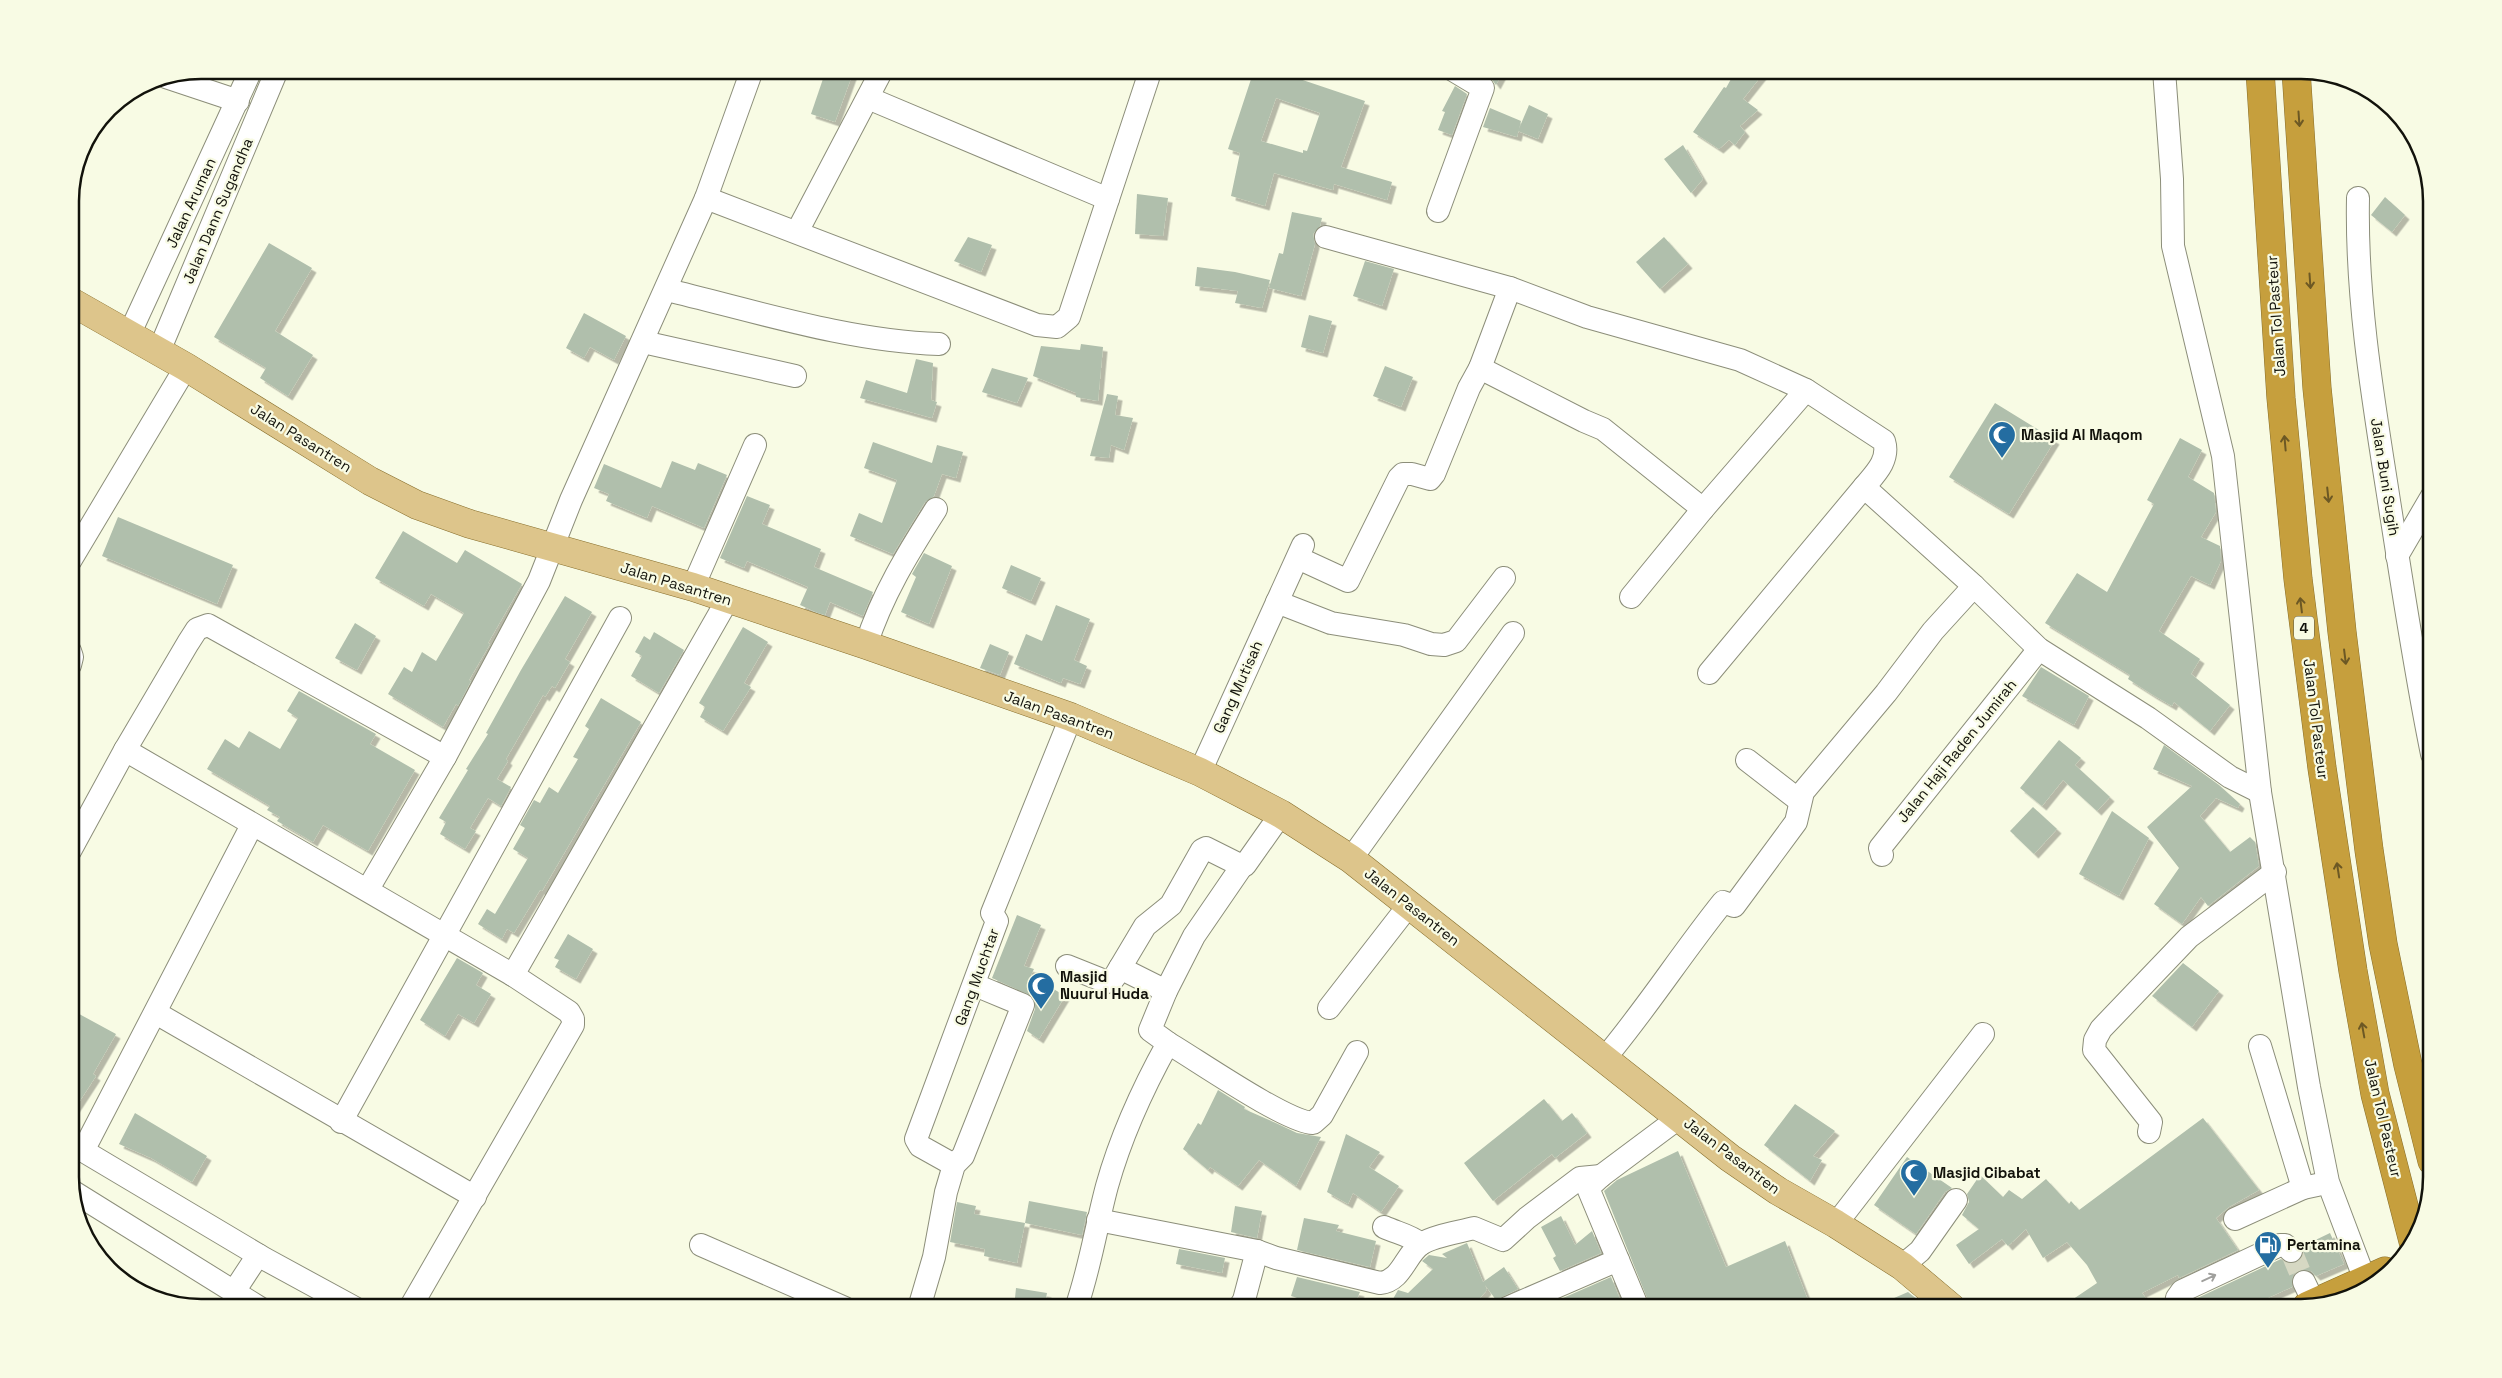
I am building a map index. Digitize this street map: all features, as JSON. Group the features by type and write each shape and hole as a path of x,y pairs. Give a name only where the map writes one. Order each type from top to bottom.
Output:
{"highway":[{"name":"Jalan Tol Pasteur","path":"2261,79 2281,398 2298,579 2322,768 2353,971 2375,1094 2410,1232"},
{"path":"2297,79 2317,388 2342,632 2369,850 2383,944 2408,1065 2423,1125"},
{"path":"2308,1297 2374,1275"}],"main road":[{"name":"Jalan Pasantren","path":"79,306 186,367 370,481 417,505 470,524 693,587 1071,717 1200,772 1281,814 1351,859 1606,1058 1730,1158 1778,1191 1836,1224 1902,1266 1941,1299"}],"street":[{"name":"Jalan Aruman","path":"129,335 247,79"},
{"name":"Jalan Dann Sugandha","path":"159,351 273,79"},
{"path":"368,889 445,757 539,580 554,548 571,500 667,290 706,198 749,79"},
{"path":"797,232 878,79"},
{"path":"706,198 1037,324 1057,327 1069,317 1148,79"},
{"path":"1438,210 1483,88 1468,79"},
{"path":"2165,79 2172,178 2173,246 2223,456 2260,792 2275,872 2309,1087 2328,1182 2375,1275"},
{"path":"177,81 238,102"},
{"path":"868,98 1108,199"},
{"name":"Jalan Buni Sugih","path":"2358,198 2359,272 2377,429 2397,556 2423,675"},
{"path":"1326,237 1510,288 1587,317 1740,360 1806,390 1884,441 1886,449 1882,463 1864,487 1709,673"},
{"path":"1510,288 1480,368 1602,429 1703,509"},
{"path":"667,290 853,334 901,343 939,344"},
{"path":"643,342 794,376"},
{"path":"79,546 186,367"},
{"name":"Gang Mutisah","path":"1200,772 1301,551 1348,582 1399,478 1403,474 1412,474 1430,479 1434,474 1468,388 1480,368"},
{"path":"1631,597 1703,509 1806,390"},
{"path":"693,587 755,445"},
{"path":"1864,487 1974,586 2039,649 2148,718 2230,777 2260,792"},
{"path":"866,645 875,616 894,577 936,509"},
{"path":"2397,556 2423,511"},
{"path":"1277,602 1331,623 1404,635 1431,644 1444,646 1456,640 1504,578"},
{"path":"1606,1058 1632,1026 1694,938 1723,902 1734,906 1755,878 1796,822 1800,800 1806,788 1886,692 1933,631 1974,586"},
{"path":"513,975 728,599"},
{"path":"341,1122 620,618"},
{"path":"79,834 125,750 197,629 208,625 445,757"},
{"path":"1351,859 1513,633"},
{"name":"Jalan Haji Raden Jumirah","path":"1882,855 1880,848 2039,649"},
{"name":"Gang Muchtar","path":"954,1165 920,1146 916,1139 975,985 997,921 992,912 1071,717"},
{"path":"125,750 368,889 513,975 568,1012 573,1019 573,1025 415,1299"},
{"path":"1747,760 1800,800"},
{"path":"1281,814 1245,865 1242,866 1194,936 1166,991 1150,1030 1168,1043 1264,1101 1308,1123 1318,1121 1356,1052"},
{"path":"79,1144 156,1013 252,824"},
{"path":"1067,966 1107,982 1114,978 1145,926 1171,905 1202,850 1206,848 1242,866"},
{"path":"2149,1132 2151,1122 2094,1050 2095,1040 2101,1029 2189,937 2275,872"},
{"path":"1330,1008 1409,905"},
{"path":"1120,968 1166,991"},
{"path":"922,1299 934,1257 946,1192 954,1165 963,1156 1023,1005 975,985"},
{"path":"156,1013 341,1122 474,1197"},
{"path":"1836,1224 1983,1034"},
{"path":"1079,1299 1085,1281 1098,1220 1114,1165 1145,1083 1168,1043"},
{"path":"2260,1046 2303,1188"},
{"path":"1634,1299 1588,1192 1590,1185 1601,1176 1680,1117"},
{"path":"79,1148 258,1255 339,1299"},
{"path":"1098,1220 1257,1251 1276,1258 1380,1283 1394,1278 1421,1244 1474,1228 1503,1240 1527,1218 1580,1178 1601,1176"},
{"path":"2236,1219 2303,1188 2328,1182"},
{"path":"80,1196 248,1299"},
{"path":"1902,1266 1920,1251 1956,1200"},
{"path":"1384,1227 1400,1235 1410,1236 1421,1244"},
{"path":"702,1245 825,1299"},
{"path":"2177,1299 2182,1291 2280,1245 2285,1245 2291,1251"},
{"path":"1244,1299 1257,1251"},
{"path":"235,1290 258,1255"},
{"path":"1528,1299 1618,1260"}],"building":[{"path":"823,79 851,79 835,122 811,114"},
{"path":"1251,79 1300,79 1365,101 1341,167 1392,182 1387,200 1334,184 1333,190 1274,173 1265,206 1231,196 1240,153 1228,149","holes":["1276,98 1320,113 1307,151 1303,150 1303,153 1261,141"]},
{"path":"1492,79 1499,79 1496,85"},
{"path":"1731,79 1759,79 1743,99 1758,110 1740,126 1745,132 1735,145 1729,140 1719,149 1693,132 1724,87 1726,88"},
{"path":"1455,86 1467,94 1452,135 1438,130 1445,112 1442,111"},
{"path":"1529,105 1548,114 1538,139 1518,131"},
{"path":"1490,108 1521,121 1517,137 1483,127"},
{"path":"1683,145 1703,179 1691,193 1664,159"},
{"path":"1137,194 1168,198 1163,236 1135,234"},
{"path":"2385,197 2405,215 2392,232 2371,215"},
{"path":"1292,212 1322,218 1320,226 1313,234 1315,244 1301,296 1269,288 1279,253 1283,254"},
{"path":"968,237 992,245 981,272 954,261"},
{"path":"1664,237 1688,264 1660,289 1636,262"},
{"path":"269,243 312,268 275,331 313,355 288,396 260,378 266,368 214,337"},
{"path":"1365,261 1394,269 1382,306 1353,296"},
{"path":"1197,267 1235,272 1270,280 1262,308 1235,303 1238,291 1195,286"},
{"path":"584,313 626,336 614,360 590,347 584,358 566,348"},
{"path":"1309,315 1332,321 1323,353 1301,347"},
{"path":"1081,344 1103,347 1098,401 1076,397 1076,393 1033,376 1041,346 1080,350"},
{"path":"916,359 933,363 931,400 937,402 932,418 860,398 866,380 907,393"},
{"path":"1385,366 1413,377 1401,407 1373,396"},
{"path":"992,368 1028,378 1017,403 982,392"},
{"path":"1107,394 1118,396 1115,415 1133,418 1124,450 1111,445 1109,458 1090,456"},
{"name":"Masjid Al Maqom","path":"1995,403 2055,440 2009,514 1949,477"},
{"path":"2180,438 2202,450 2188,477 2214,493 2216,512 2201,537 2220,546 2221,561 2210,585 2191,576 2159,631 2200,659 2191,674 2230,705 2210,731 2174,702 2172,706 2153,695 2128,679 2130,675 2045,623 2077,573 2107,592 2154,504 2147,500"},
{"path":"873,442 932,463 937,445 963,452 956,478 942,474 934,496 925,502 893,554 850,536 859,513 882,523 897,480 864,468"},
{"path":"672,461 695,470 698,463 727,475 704,528 652,506 647,518 606,501 609,494 594,488 604,464 661,488"},
{"path":"747,496 770,505 762,524 821,549 814,567 873,592 863,616 830,602 825,615 818,613 800,605 808,587 747,561 744,568 720,558"},
{"path":"118,517 233,565 217,604 102,556"},
{"path":"403,531 457,563 465,550 522,584 488,643 490,644 469,680 471,681 458,706 456,704 443,727 388,694 404,667 412,672 422,652 436,661 464,613 431,594 424,606 375,578"},
{"path":"924,553 952,566 929,624 901,612 916,577 912,574"},
{"path":"1011,565 1041,578 1031,601 1002,588"},
{"path":"565,596 592,612 565,659 570,662 555,688 552,686 545,697 543,695 506,759 508,761 497,779 511,787 501,806 488,798 470,828 476,831 465,849 440,834 446,822 439,818 488,734 486,733 521,670"},
{"path":"1056,605 1090,619 1074,660 1087,666 1080,684 1063,678 1061,683 1014,664 1026,634 1042,641"},
{"path":"355,623 376,636 357,670 335,658"},
{"path":"743,627 768,642 744,683 751,687 723,731 700,717 705,707 699,703"},
{"path":"654,632 684,650 659,693 631,676 642,656 635,652 644,636 650,640"},
{"path":"990,644 1009,652 1000,675 980,668"},
{"path":"2041,667 2089,696 2074,725 2022,696"},
{"path":"299,691 376,734 370,744 415,770 368,851 323,825 313,842 277,821 280,817 267,810 270,806 207,769 225,739 239,748 249,731 280,749 298,718 287,711"},
{"path":"601,698 641,722 542,891 540,890 514,933 507,929 502,939 478,924 487,909 495,914 528,858 513,849 525,828 520,825 534,800 540,803 549,787 558,793 578,759 573,757 589,729 585,726"},
{"path":"2059,740 2081,758 2075,765 2110,797 2097,811 2063,780 2042,806 2020,788"},
{"path":"2164,745 2219,785 2240,804 2238,808 2216,798 2200,816 2230,852 2250,837 2255,842 2259,866 2208,906 2201,897 2182,924 2154,904 2179,868 2147,827 2192,786 2153,769"},
{"path":"2033,807 2057,829 2034,854 2010,831"},
{"path":"2112,811 2149,838 2119,896 2079,874"},
{"path":"1017,915 1041,925 1024,966 1034,969 1031,975 1065,996 1039,1039 1027,1031 1035,1009 1034,997 992,978"},
{"path":"568,934 593,949 576,979 555,967 559,960 554,958"},
{"path":"457,958 483,973 476,985 491,994 474,1023 458,1014 445,1036 420,1020"},
{"path":"2183,963 2219,991 2192,1027 2152,996"},
{"path":"79,1014 116,1034 93,1074 96,1076 79,1102"},
{"path":"1218,1090 1245,1107 1244,1109 1297,1133 1321,1137 1296,1186 1259,1160 1238,1186 1210,1167 1208,1170 1183,1149 1198,1123 1201,1125"},
{"path":"1544,1099 1562,1121 1572,1113 1587,1133 1555,1158 1552,1154 1493,1201 1464,1163"},
{"path":"1795,1104 1835,1131 1813,1156 1822,1160 1810,1181 1764,1145"},
{"path":"135,1113 207,1156 192,1182 151,1158 119,1144"},
{"path":"2203,1118 2259,1190 2229,1207 2216,1218 2238,1250 2179,1278 2178,1275 2142,1293 2146,1299 2073,1299 2097,1283 2087,1265 2067,1242 2043,1258 2026,1229 2008,1246 2002,1239 1969,1264 1956,1245 1979,1229 1962,1215 1969,1202 1967,1194 1980,1175 2003,1197 2009,1190 2022,1199 2046,1179 2069,1204 2071,1201 2079,1210"},
{"path":"1346,1134 1380,1152 1369,1167 1399,1186 1381,1212 1353,1193 1348,1204 1327,1192"},
{"path":"1678,1151 1726,1267 1785,1241 1808,1299 1647,1299 1604,1191 1617,1180"},
{"name":"Masjid Cibabat","path":"1907,1157 1952,1188 1945,1192 1916,1234 1874,1205"},
{"path":"1029,1201 1087,1212 1082,1235 1025,1223"},
{"path":"957,1202 976,1206 974,1214 1025,1223 1017,1263 984,1256 985,1249 950,1242"},
{"path":"1235,1206 1262,1211 1257,1238 1231,1232"},
{"path":"1561,1216 1575,1245 1592,1231 1601,1253 1560,1271 1553,1258 1556,1256 1541,1227"},
{"path":"1304,1218 1339,1225 1336,1231 1376,1241 1370,1267 1297,1250"},
{"path":"2330,1233 2344,1264 2316,1276 2311,1271 2299,1270 2293,1275 2292,1287 2266,1299 2195,1299 2281,1259 2287,1263 2295,1263 2303,1255 2303,1246"},
{"path":"1467,1243 1483,1282 1504,1267 1518,1289 1498,1299 1495,1299 1485,1285 1487,1290 1479,1299 1393,1299 1398,1290 1408,1293 1433,1269 1422,1261 1429,1255 1447,1258 1442,1254"},
{"path":"1179,1249 1225,1258 1222,1273 1176,1264"},
{"path":"1297,1277 1360,1292 1357,1299 1300,1299 1291,1296"},
{"path":"1611,1277 1620,1299 1593,1299 1561,1299"},
{"path":"1016,1288 1047,1293 1046,1299 1015,1299"},
{"path":"1908,1292 1917,1299 1892,1299"}],"tunnel":[{"path":"2291,1251 2304,1282"}],"place":[{"name":"Masjid Al Maqom","path":"2002,459"},
{"name":"Masjid Nuurul Huda","path":"1041,1010"},
{"name":"Masjid Cibabat","path":"1914,1197"},
{"name":"Pertamina","path":"2268,1269"}]}
